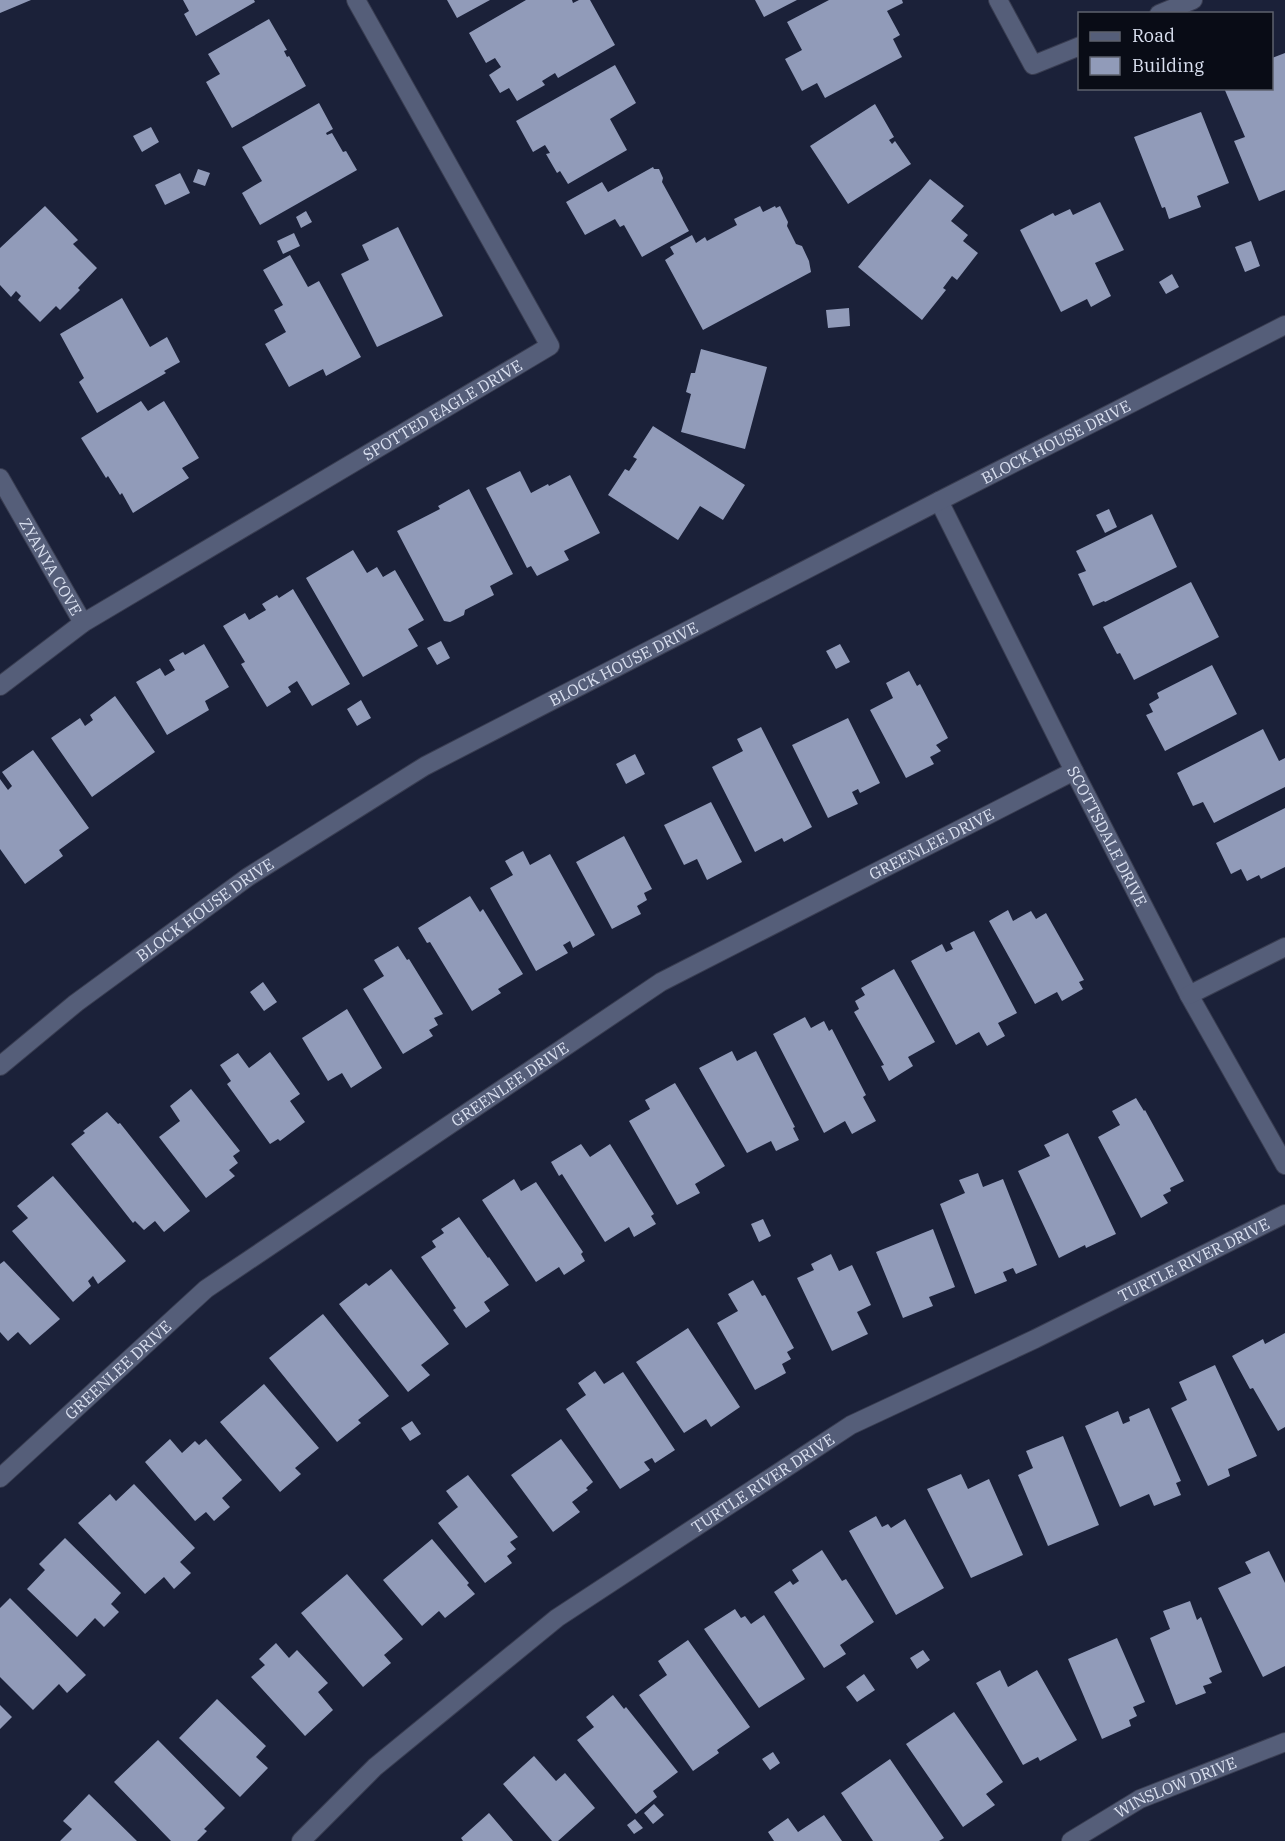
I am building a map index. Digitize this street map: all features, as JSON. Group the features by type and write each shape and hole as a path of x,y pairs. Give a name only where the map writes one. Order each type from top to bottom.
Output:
{"street":[{"name":"SPOTTED EAGLE DRIVE","path":"0,686 83,623 550,346 356,0"},
{"path":"998,0 1033,64 1078,47"},
{"path":"1164,12 1193,0"},
{"name":"BLOCK HOUSE DRIVE","path":"0,1066 76,1003 248,877 425,766 1285,325"},
{"name":"ZYANYA COVE","path":"0,478 83,623"},
{"name":"SCOTTSDALE DRIVE","path":"939,501 1189,995 1285,1165"},
{"name":"GREENLEE DRIVE","path":"0,1478 206,1289 661,982 1074,771"},
{"path":"1189,995 1285,947"},
{"name":"TURTLE RIVER DRIVE","path":"301,1841 375,1767 557,1618 851,1425 1035,1339 1285,1214"},
{"name":"WINSLOW DRIVE","path":"1071,1841 1140,1799 1285,1742"}],"building":[{"path":"0,0 31,0 0,13"},
{"path":"183,0 254,0 255,2 196,36 184,14 189,11"},
{"path":"447,0 490,0 457,18"},
{"path":"526,0 572,0 573,3 579,0 590,0 615,45 558,78 555,73 542,81 545,85 517,101 509,88 500,93 489,75 501,67 495,58 486,63 469,33"},
{"path":"755,0 797,0 764,17"},
{"path":"829,0 902,0 903,3 887,11 900,35 893,39 902,57 825,98 817,83 802,91 785,59 802,50 787,22"},
{"path":"269,19 287,50 284,51 287,57 289,56 306,86 232,128 206,82 220,74 208,54"},
{"path":"1285,53 1285,190 1259,201 1234,141 1245,137 1225,90 1273,90 1273,58"},
{"path":"615,65 636,103 610,119 627,150 568,184 560,171 557,173 546,154 550,153 545,145 533,152 516,121"},
{"path":"319,103 333,129 326,133 327,135 332,133 357,170 260,225 242,193 262,181 242,147"},
{"path":"875,104 894,137 889,140 892,144 895,141 911,164 848,204 810,146"},
{"path":"1201,112 1229,183 1197,196 1201,207 1169,219 1165,207 1162,208 1134,137"},
{"path":"151,127 159,142 142,152 133,136"},
{"path":"653,167 659,169 663,178 662,182 689,231 642,257 624,225 620,227 615,219 585,235 566,202 602,182 608,192"},
{"path":"198,169 210,173 205,186 193,182"},
{"path":"180,173 190,193 165,205 155,185"},
{"path":"930,179 964,206 951,221 968,235 963,241 978,253 957,280 952,276 943,288 946,290 922,320 858,267"},
{"path":"1100,202 1124,250 1095,263 1111,296 1091,307 1087,299 1061,312 1020,230 1053,213 1055,216 1070,209 1073,215"},
{"path":"45,206 78,240 73,244 97,268 60,310 56,306 40,322 18,300 21,296 16,291 11,297 0,285 0,248"},
{"path":"760,206 763,212 780,206 796,244 802,246 811,272 703,330 665,260 674,254 670,247 692,235 696,243 705,237 707,241 737,225 734,219"},
{"path":"306,211 312,222 301,228 296,217"},
{"path":"398,227 443,316 377,347 341,274 369,260 362,245"},
{"path":"294,233 300,246 283,254 277,241"},
{"path":"1251,241 1260,266 1245,272 1235,247"},
{"path":"290,255 308,287 319,281 361,357 326,376 323,369 289,387 265,344 286,332 274,310 283,305 263,270"},
{"path":"1172,274 1179,287 1166,294 1159,282"},
{"path":"122,298 150,347 167,337 180,362 164,371 166,373 97,413 79,382 84,378 60,334"},
{"path":"849,308 850,326 828,328 826,310"},
{"path":"701,349 767,367 745,449 681,432 691,394 686,392 691,373 695,373"},
{"path":"141,401 148,411 164,401 199,458 182,468 189,478 133,513 122,493 120,495 108,476 106,478 81,438"},
{"path":"653,426 745,485 723,520 700,506 678,540 608,495 625,469 629,471 637,459 633,457"},
{"path":"520,471 531,493 570,475 600,533 564,551 569,560 537,576 531,566 527,568 486,488"},
{"path":"469,489 513,574 490,586 494,595 465,610 464,615 450,622 444,621 397,531 440,509 438,506"},
{"path":"1109,509 1117,527 1105,533 1096,515"},
{"path":"1152,514 1177,567 1093,606 1078,574 1086,571 1076,551"},
{"path":"353,550 367,573 377,567 383,577 395,570 424,620 408,629 418,646 363,677 306,578"},
{"path":"1191,582 1219,637 1134,680 1103,627"},
{"path":"293,589 350,684 312,706 297,681 288,687 291,692 267,707 241,664 245,662 223,626 245,613 249,620 266,610 262,604 277,595 279,598"},
{"path":"441,641 450,658 437,665 427,648"},
{"path":"204,644 229,687 205,701 209,710 167,735 136,682 160,668 165,676 175,670 169,660 183,652 185,655"},
{"path":"840,644 850,662 836,669 826,651"},
{"path":"1212,665 1237,714 1165,751 1146,715 1153,712 1149,704 1159,698 1157,693"},
{"path":"909,671 917,686 920,684 948,738 936,745 941,751 930,757 934,764 906,778 870,710 893,698 886,683"},
{"path":"115,696 155,752 92,797 51,738 80,718 85,726 93,720 90,715"},
{"path":"361,700 371,718 357,726 347,709"},
{"path":"848,718 880,783 860,793 858,789 852,792 858,804 828,818 792,745"},
{"path":"761,727 812,827 784,842 782,838 755,852 712,767 743,751 737,739"},
{"path":"1263,729 1279,761 1285,758 1285,787 1214,823 1203,802 1193,806 1177,773"},
{"path":"33,750 89,828 59,850 63,856 25,884 0,849 0,779 8,790 12,786 2,772"},
{"path":"635,754 645,774 626,784 616,764"},
{"path":"711,802 742,862 707,880 697,859 684,865 664,825"},
{"path":"1285,808 1285,867 1261,879 1259,875 1247,881 1241,869 1231,874 1216,843"},
{"path":"624,836 652,889 644,893 647,900 637,906 641,914 612,929 576,862"},
{"path":"523,851 530,865 550,854 595,935 573,948 570,941 563,945 568,953 536,971 490,888 513,875 505,861"},
{"path":"470,896 480,912 483,909 523,974 498,989 501,993 472,1011 430,942 427,943 418,928"},
{"path":"1008,910 1013,921 1031,911 1036,919 1046,913 1084,980 1079,982 1083,989 1062,1001 1057,992 1035,1004 989,921"},
{"path":"974,931 1017,1013 998,1023 1005,1036 987,1046 979,1032 956,1045 911,961 942,944 946,952 953,949 950,943"},
{"path":"398,946 407,960 409,959 443,1014 434,1018 438,1025 429,1030 433,1036 403,1054 363,989 384,976 374,960"},
{"path":"894,969 935,1042 908,1057 913,1066 889,1081 881,1066 884,1065 854,1012 859,1009 855,1001 865,995 861,988"},
{"path":"263,982 277,1002 264,1011 250,992"},
{"path":"347,1009 382,1068 351,1088 342,1073 328,1081 302,1038"},
{"path":"805,1017 811,1028 824,1021 829,1031 832,1029 866,1095 863,1097 876,1121 852,1134 845,1121 824,1133 773,1034"},
{"path":"732,1051 737,1061 756,1051 795,1127 793,1128 799,1140 776,1151 771,1141 747,1153 699,1068"},
{"path":"270,1052 300,1094 290,1101 305,1122 280,1141 278,1139 270,1144 227,1084 231,1081 220,1065 238,1053 249,1068"},
{"path":"675,1083 725,1166 695,1184 700,1193 677,1205 629,1121 650,1109 645,1100"},
{"path":"191,1089 240,1151 233,1156 238,1163 229,1170 235,1176 206,1198 159,1137 180,1121 170,1106"},
{"path":"1136,1098 1184,1181 1170,1188 1171,1191 1163,1195 1168,1203 1141,1218 1098,1137 1120,1125 1112,1111"},
{"path":"107,1112 118,1124 120,1123 190,1211 164,1232 155,1221 144,1230 135,1221 133,1223 71,1144"},
{"path":"1068,1133 1116,1234 1086,1248 1085,1245 1059,1258 1018,1171 1050,1156 1044,1145"},
{"path":"581,1144 590,1157 610,1144 654,1214 651,1216 656,1224 634,1237 629,1227 605,1242 562,1174 559,1176 551,1162"},
{"path":"978,1173 983,1187 1003,1179 1037,1265 1016,1274 1013,1268 1003,1272 1007,1281 975,1294 940,1204 965,1193 959,1180"},
{"path":"53,1176 126,1261 98,1284 93,1276 88,1281 91,1286 73,1302 12,1231 28,1218 17,1206"},
{"path":"514,1179 521,1191 536,1182 583,1252 581,1254 585,1261 564,1275 559,1267 536,1282 482,1200"},
{"path":"459,1217 509,1285 484,1302 490,1311 466,1328 453,1310 456,1308 421,1257 436,1247 432,1241 444,1233 441,1229"},
{"path":"763,1219 771,1236 759,1242 751,1224"},
{"path":"933,1229 955,1287 929,1297 933,1306 903,1318 876,1252"},
{"path":"831,1254 839,1271 852,1265 871,1305 857,1312 868,1334 832,1351 797,1278 814,1270 811,1264"},
{"path":"4,1261 60,1319 30,1345 18,1332 8,1341 0,1332 0,1264"},
{"path":"391,1269 449,1344 421,1365 430,1375 408,1392 339,1304 366,1283 369,1286"},
{"path":"753,1280 762,1296 765,1295 794,1348 787,1352 791,1359 782,1364 786,1373 755,1390 717,1323 738,1311 728,1294"},
{"path":"323,1314 389,1396 358,1420 361,1423 337,1442 269,1358"},
{"path":"688,1328 740,1407 711,1427 706,1419 684,1433 636,1362"},
{"path":"1285,1333 1285,1427 1278,1431 1253,1388 1250,1389 1232,1356 1263,1339 1265,1344"},
{"path":"1215,1365 1257,1456 1228,1469 1230,1476 1208,1486 1171,1408 1187,1400 1179,1382"},
{"path":"595,1371 604,1384 623,1372 675,1450 655,1463 652,1458 644,1462 650,1470 620,1489 566,1409 586,1395 578,1383"},
{"path":"264,1384 319,1448 295,1468 301,1474 280,1492 220,1422"},
{"path":"1149,1408 1181,1481 1176,1483 1181,1495 1154,1506 1149,1494 1120,1507 1085,1426 1118,1411 1123,1424 1130,1421 1129,1417"},
{"path":"412,1421 421,1434 410,1441 401,1428"},
{"path":"1063,1436 1099,1525 1048,1546 1018,1475 1033,1468 1026,1451"},
{"path":"170,1439 182,1453 195,1441 199,1445 206,1439 242,1480 222,1498 230,1507 214,1521 206,1512 195,1521 145,1462"},
{"path":"561,1439 593,1482 586,1488 588,1490 572,1502 580,1512 553,1532 511,1475"},
{"path":"961,1474 968,1489 989,1479 1023,1555 971,1578 927,1489"},
{"path":"468,1475 518,1537 510,1542 516,1549 507,1556 512,1563 485,1583 438,1523 458,1507 446,1491"},
{"path":"134,1484 195,1548 180,1562 191,1573 174,1589 164,1577 145,1594 78,1523 110,1494 116,1501"},
{"path":"876,1516 882,1527 888,1524 891,1528 905,1519 944,1588 896,1615 849,1531"},
{"path":"65,1538 121,1593 111,1604 119,1612 104,1627 95,1618 77,1637 27,1589 45,1570 39,1564"},
{"path":"432,1539 469,1583 467,1585 475,1594 445,1618 439,1611 422,1626 383,1580"},
{"path":"822,1550 842,1581 846,1579 874,1622 840,1645 846,1654 824,1668 774,1592 790,1581 793,1585 799,1581 792,1570"},
{"path":"1269,1551 1285,1583 1285,1666 1263,1677 1218,1588 1251,1573 1245,1562"},
{"path":"347,1574 403,1639 384,1655 391,1663 363,1687 301,1613"},
{"path":"10,1598 86,1675 67,1693 59,1684 33,1710 0,1677 0,1608"},
{"path":"1190,1601 1197,1620 1201,1617 1222,1672 1209,1678 1212,1683 1203,1686 1206,1693 1176,1705 1150,1638 1170,1629 1163,1611"},
{"path":"735,1609 741,1618 745,1616 751,1624 764,1615 805,1679 759,1708 704,1629"},
{"path":"1117,1638 1145,1702 1133,1707 1137,1716 1129,1720 1131,1726 1102,1739 1068,1659"},
{"path":"688,1640 750,1727 717,1750 719,1753 693,1771 639,1695 667,1675 658,1661"},
{"path":"276,1643 289,1658 297,1650 328,1683 318,1692 333,1710 305,1736 251,1677 265,1665 259,1659"},
{"path":"923,1650 930,1660 917,1669 910,1658"},
{"path":"1000,1670 1008,1687 1037,1670 1077,1740 1040,1761 1038,1757 1023,1765 976,1683"},
{"path":"864,1674 875,1690 857,1702 846,1687"},
{"path":"613,1695 624,1709 626,1707 678,1772 653,1791 657,1797 636,1814 577,1740 594,1727 586,1717"},
{"path":"217,1699 266,1746 256,1757 268,1768 240,1797 179,1738"},
{"path":"0,1705 12,1717 0,1729"},
{"path":"954,1712 1003,1782 986,1794 995,1805 963,1827 906,1744"},
{"path":"158,1740 225,1808 204,1829 207,1831 197,1841 171,1841 114,1782"},
{"path":"773,1752 780,1763 770,1770 762,1759"},
{"path":"534,1756 556,1781 565,1773 595,1808 558,1841 552,1841 503,1784"},
{"path":"890,1759 944,1838 939,1841 873,1841 841,1793"},
{"path":"89,1794 137,1841 60,1841 72,1829 63,1821"},
{"path":"654,1804 664,1815 653,1824 644,1813"},
{"path":"489,1813 513,1841 463,1841 461,1838"},
{"path":"824,1815 842,1841 774,1841 768,1832 788,1818 798,1832"},
{"path":"635,1819 643,1828 634,1834 627,1825"}]}
